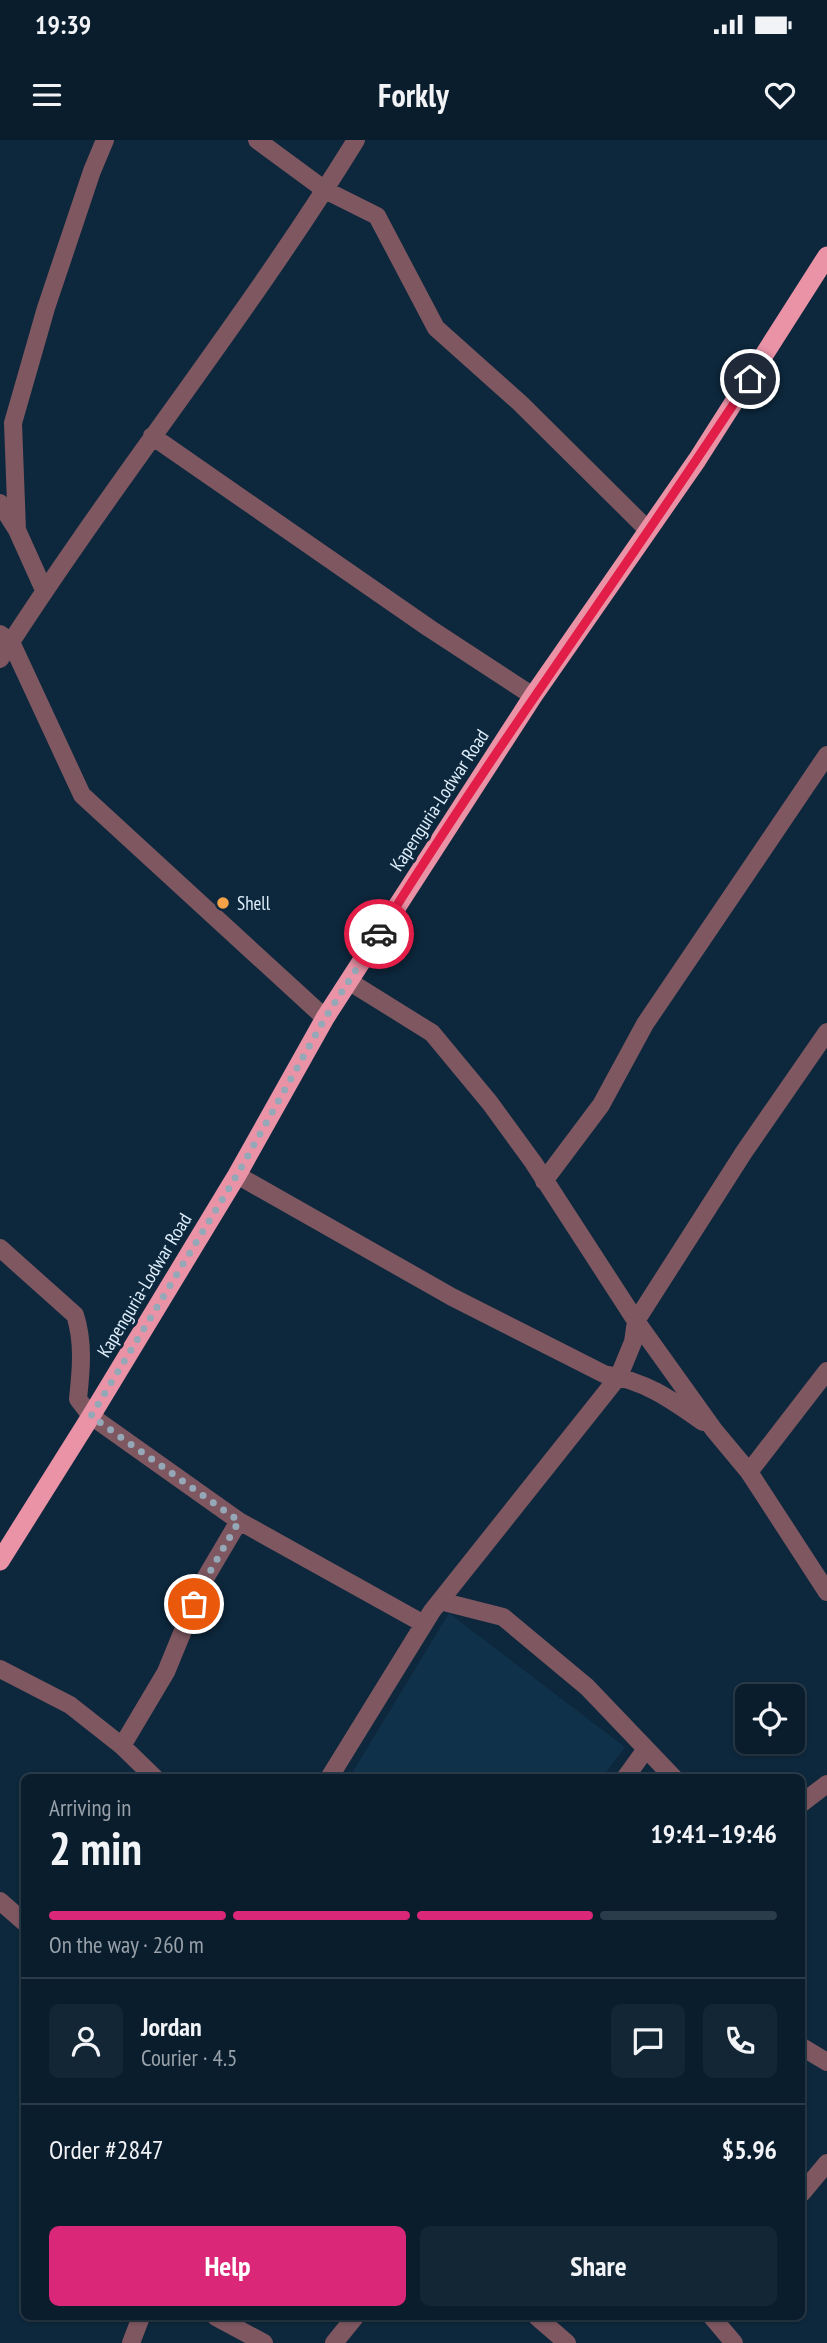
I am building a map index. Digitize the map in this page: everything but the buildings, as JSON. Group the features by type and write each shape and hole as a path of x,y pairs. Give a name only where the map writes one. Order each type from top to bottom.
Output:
{"highway":[{"name":"Kapenguria-Lodwar Road","path":"0,1561 237,1175 325,1018 533,696 719,427 827,256"}],"street":[{"path":"17,530 13,423 46,308 92,171 106,140"},
{"path":"257,140 325,190 377,216 436,328 520,403 648,530"},
{"path":"0,659 5,638 44,590 261,284 356,140"},
{"path":"152,436 429,628 533,696"},
{"path":"0,503 17,530 44,590"},
{"path":"5,638 82,795 325,1018"},
{"path":"544,1181 601,1105 645,1024 827,755"},
{"path":"350,982 432,1033 490,1103 636,1321 714,1430 749,1472 827,1592"},
{"path":"331,1774 440,1601 619,1376 633,1342 636,1321 744,1152 827,1032"},
{"path":"237,1175 452,1297 604,1374 619,1376 661,1393 714,1430"},
{"path":"0,1248 75,1315 80,1330 81,1369 78,1399 91,1416 239,1521 424,1624"},
{"path":"749,1472 827,1371"},
{"path":"122,1746 166,1672 204,1582 239,1521"},
{"path":"440,1601 503,1617 587,1687 670,1774"},
{"path":"0,1668 70,1705 122,1746 151,1774"},
{"path":"628,1774 646,1749"},
{"path":"805,1801 827,1784"},
{"path":"0,1901 21,1919"},
{"path":"805,2049 827,2062"},
{"path":"805,2189 827,2163"},
{"path":"131,2343 140,2320"},
{"path":"222,2320 264,2343"},
{"path":"334,2343 353,2320"},
{"path":"540,2320 567,2343"},
{"path":"715,2320 734,2343"}],"shaded area":[{"path":"449,1613 625,1747 605,1774 351,1774"}],"way so far":[{"path":"194,1604 239,1521 91,1416 237,1175 325,1018 379,934"}],"place":[{"name":"Shell","path":"223,903"}],"route":[{"path":"379,934 533,696 750,379"}]}
